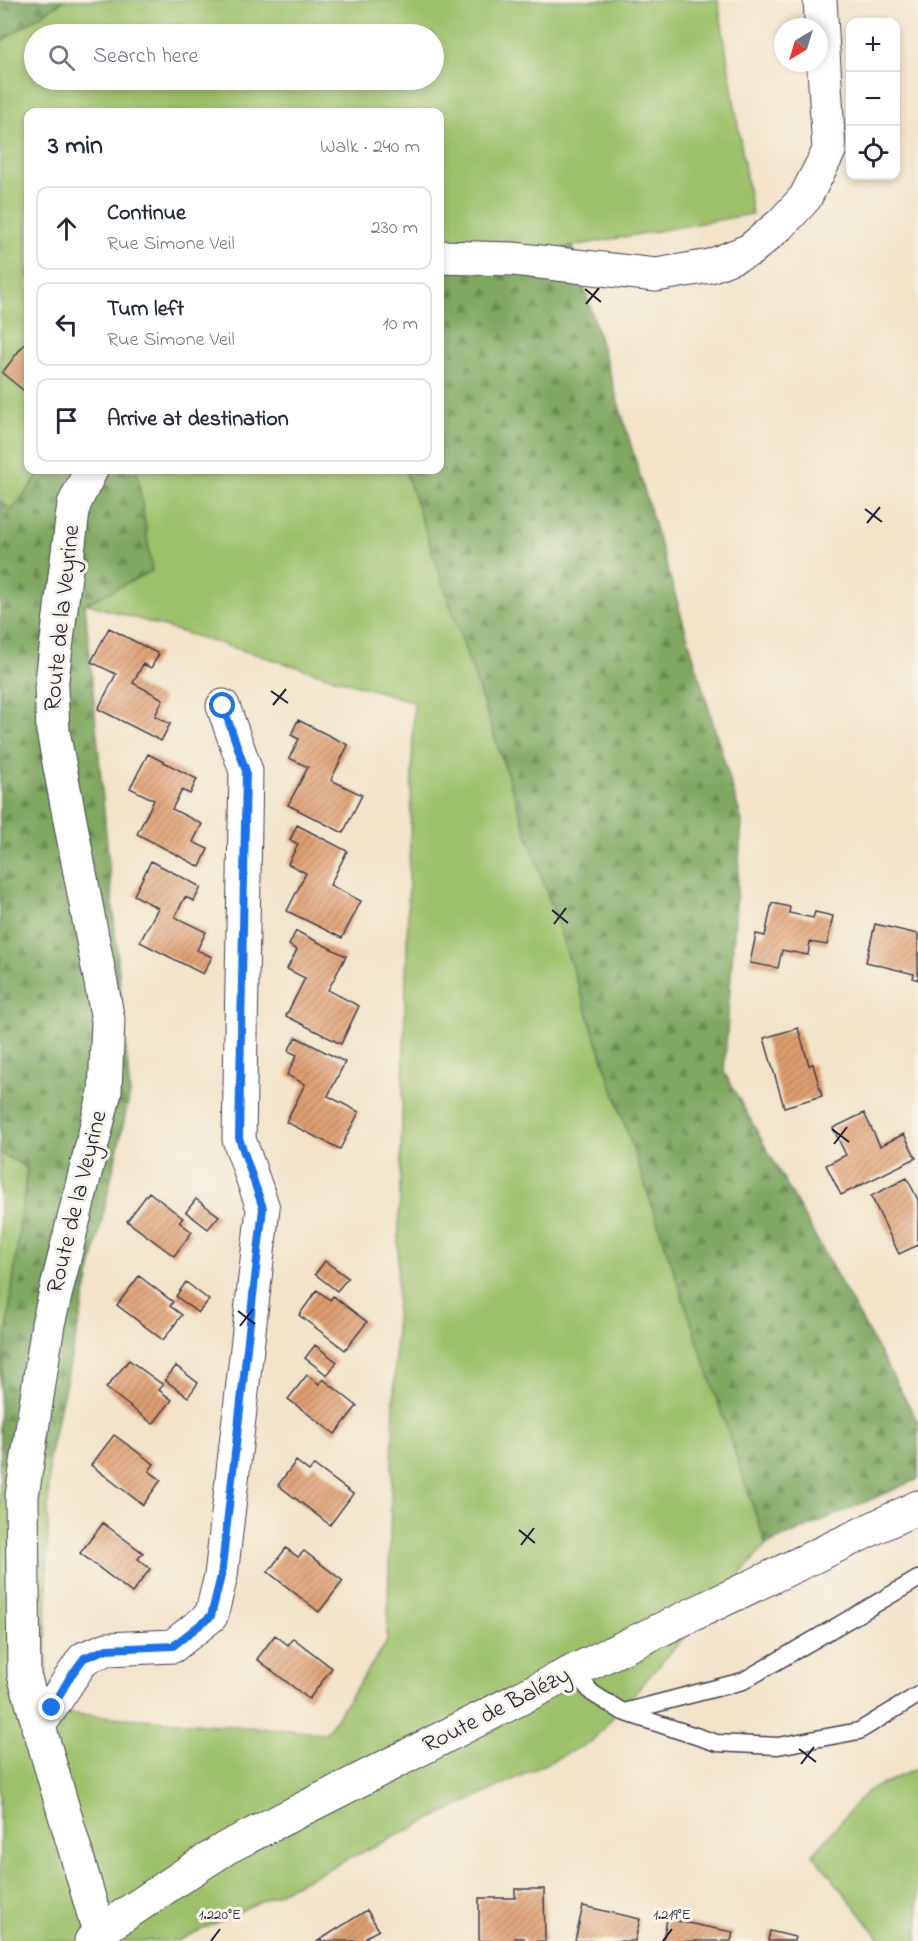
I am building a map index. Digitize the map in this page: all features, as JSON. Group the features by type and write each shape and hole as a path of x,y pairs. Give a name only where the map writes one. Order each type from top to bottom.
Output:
{"street":[{"path":"444,257 513,259 656,275 710,266 750,250 782,223 805,198 829,151 820,0"},
{"name":"Route de la Veyrine","path":"89,474 74,504 51,688 53,731 108,1020 105,1092 48,1323 22,1496 24,1675 95,1937"},
{"path":"38,1727 84,1658 107,1649 173,1646 211,1616 221,1576 263,1208 239,1138 246,771 223,706"},
{"name":"Route de Balézy","path":"95,1937 226,1848 574,1671 918,1508"}],"lane":[{"path":"623,1712 743,1681 918,1579"},
{"path":"574,1671 592,1693 623,1712 717,1743 778,1746 859,1731 918,1695"}],"green space":[{"path":"0,0 64,0 24,24 0,42"},
{"path":"64,0 718,0 752,214 444,269 444,108 24,108 24,474 40,474 12,511 0,501 0,42 24,26 24,90 444,90 444,24 27,24"},
{"path":"572,246 742,821 724,1072 918,1422 918,1479 766,1545 406,474 444,474 444,269"},
{"path":"40,474 138,474 152,571 85,604 130,1094 49,1458 0,1462 0,1387 27,1168 0,1153 0,501 12,510"},
{"path":"138,474 406,474 766,1545 591,1742 178,1941 0,1941 0,1462 49,1458 45,1712 326,1733 387,1642 414,702 85,603 152,570"},
{"path":"0,1153 27,1167 0,1387"},
{"path":"918,1768 918,1941 882,1941 813,1854 867,1791"}],"building":[{"path":"24,344 24,391 2,373"},
{"path":"109,628 159,654 151,668 143,664 133,683 163,699 155,716 170,724 161,741 98,709 116,674 91,662"},
{"path":"298,720 348,745 331,780 362,795 343,833 288,805 308,767 289,758 299,739 291,735"},
{"path":"148,754 197,779 190,794 182,790 172,809 202,824 193,842 208,849 200,867 137,834 154,800 130,788"},
{"path":"297,825 347,851 330,885 361,901 342,938 287,911 306,873 288,864 298,844 290,840"},
{"path":"151,861 201,887 194,901 185,897 175,917 206,932 197,950 212,957 203,974 140,942 158,908 134,895"},
{"path":"772,903 790,907 789,913 813,918 815,912 833,916 827,945 810,942 808,955 782,950 778,968 750,963 756,934 765,936"},
{"path":"875,924 918,934 918,980 913,978 914,974 866,962"},
{"path":"296,931 346,956 328,990 359,1006 341,1044 286,1016 305,978 287,969 297,950 289,945"},
{"path":"798,1028 809,1065 813,1064 822,1096 784,1107 764,1038"},
{"path":"296,1037 345,1062 328,1096 359,1112 340,1149 286,1122 305,1084 287,1075 297,1055 288,1051"},
{"path":"864,1113 880,1146 904,1134 916,1158 841,1195 826,1165 846,1155 833,1128"},
{"path":"907,1178 918,1200 918,1245 899,1254 871,1196"},
{"path":"149,1192 183,1218 179,1222 192,1232 174,1256 127,1221"},
{"path":"196,1199 219,1216 208,1229 186,1212"},
{"path":"325,1261 348,1278 337,1291 315,1274"},
{"path":"139,1276 173,1302 170,1306 182,1315 163,1340 117,1305"},
{"path":"186,1282 209,1300 198,1313 176,1296"},
{"path":"317,1290 330,1300 333,1296 367,1322 345,1350 299,1315"},
{"path":"315,1345 337,1362 327,1375 305,1358"},
{"path":"129,1360 163,1385 159,1390 172,1400 153,1424 106,1388"},
{"path":"176,1366 198,1383 188,1397 165,1380"},
{"path":"307,1375 319,1384 323,1379 357,1406 335,1434 288,1399"},
{"path":"114,1435 154,1464 149,1471 161,1480 143,1505 91,1465"},
{"path":"296,1461 309,1471 314,1465 353,1494 330,1525 278,1485"},
{"path":"103,1523 143,1553 138,1559 150,1569 132,1593 80,1553"},
{"path":"286,1548 298,1557 304,1551 343,1581 319,1612 268,1572"},
{"path":"275,1635 288,1645 293,1638 332,1668 309,1699 257,1659"},
{"path":"515,1889 544,1889 545,1941 524,1941 524,1938 515,1938 515,1941 479,1941 479,1898 515,1898"},
{"path":"583,1906 640,1919 635,1941 575,1941"},
{"path":"367,1910 379,1930 366,1937 368,1941 318,1941"},
{"path":"667,1919 733,1932 731,1941 663,1941"},
{"path":"770,1931 795,1937 794,1941 768,1941"}],"route":[{"path":"52,1708 84,1658 107,1649 173,1646 211,1616 221,1576 263,1208 239,1138 246,771 223,706"}]}
